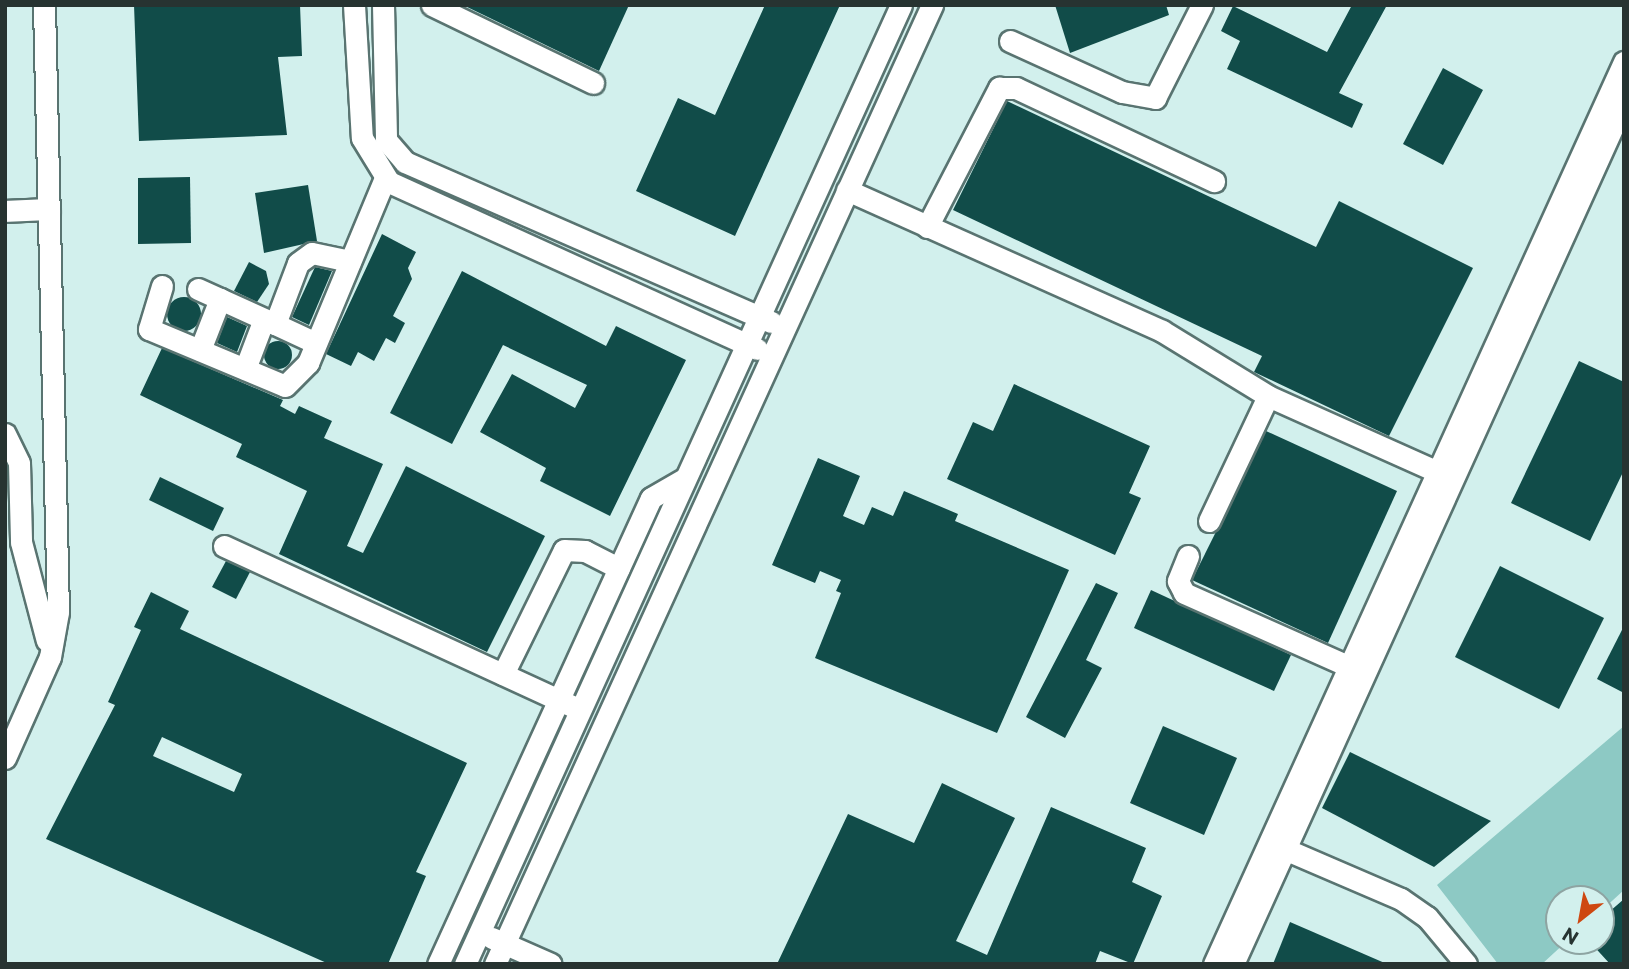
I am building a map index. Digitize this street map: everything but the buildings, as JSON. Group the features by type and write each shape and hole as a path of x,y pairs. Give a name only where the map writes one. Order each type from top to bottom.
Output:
{"street":[{"path":"5,758 50,657 58,612 44,5"},
{"path":"354,5 358,109 381,174 771,357"},
{"path":"383,5 386,140 394,152 426,175 785,327"},
{"path":"432,5 593,83"},
{"path":"551,964 502,957 472,948 901,5"},
{"path":"502,957 932,5"},
{"path":"1010,41 1122,92 1155,98 1202,5"},
{"path":"1233,964 1277,846 1350,667 1624,62"},
{"path":"927,227 999,88 1016,88 1214,181"},
{"path":"1214,964 1277,846 1624,102"},
{"path":"162,286 149,329 285,386 300,376 316,343 350,261 381,174 394,152"},
{"path":"847,190 1193,346 1268,396 1440,473"},
{"path":"5,211 49,209"},
{"path":"245,369 298,263 312,253 350,261"},
{"path":"198,289 316,343"},
{"path":"200,350 220,299"},
{"path":"1209,521 1268,396"},
{"path":"5,434 19,463 22,542 50,657"},
{"path":"438,964 651,498 659,488 685,478"},
{"path":"224,546 580,710"},
{"path":"503,674 564,550 585,551 619,568"},
{"path":"1188,556 1178,581 1184,593 1350,667"},
{"path":"1277,846 1401,899 1427,917 1466,964"}],"shaded area":[{"path":"1624,726 1624,890 1615,898 1615,885 1545,885 1545,955 1552,955 1542,964 1498,964 1437,885"}]}
